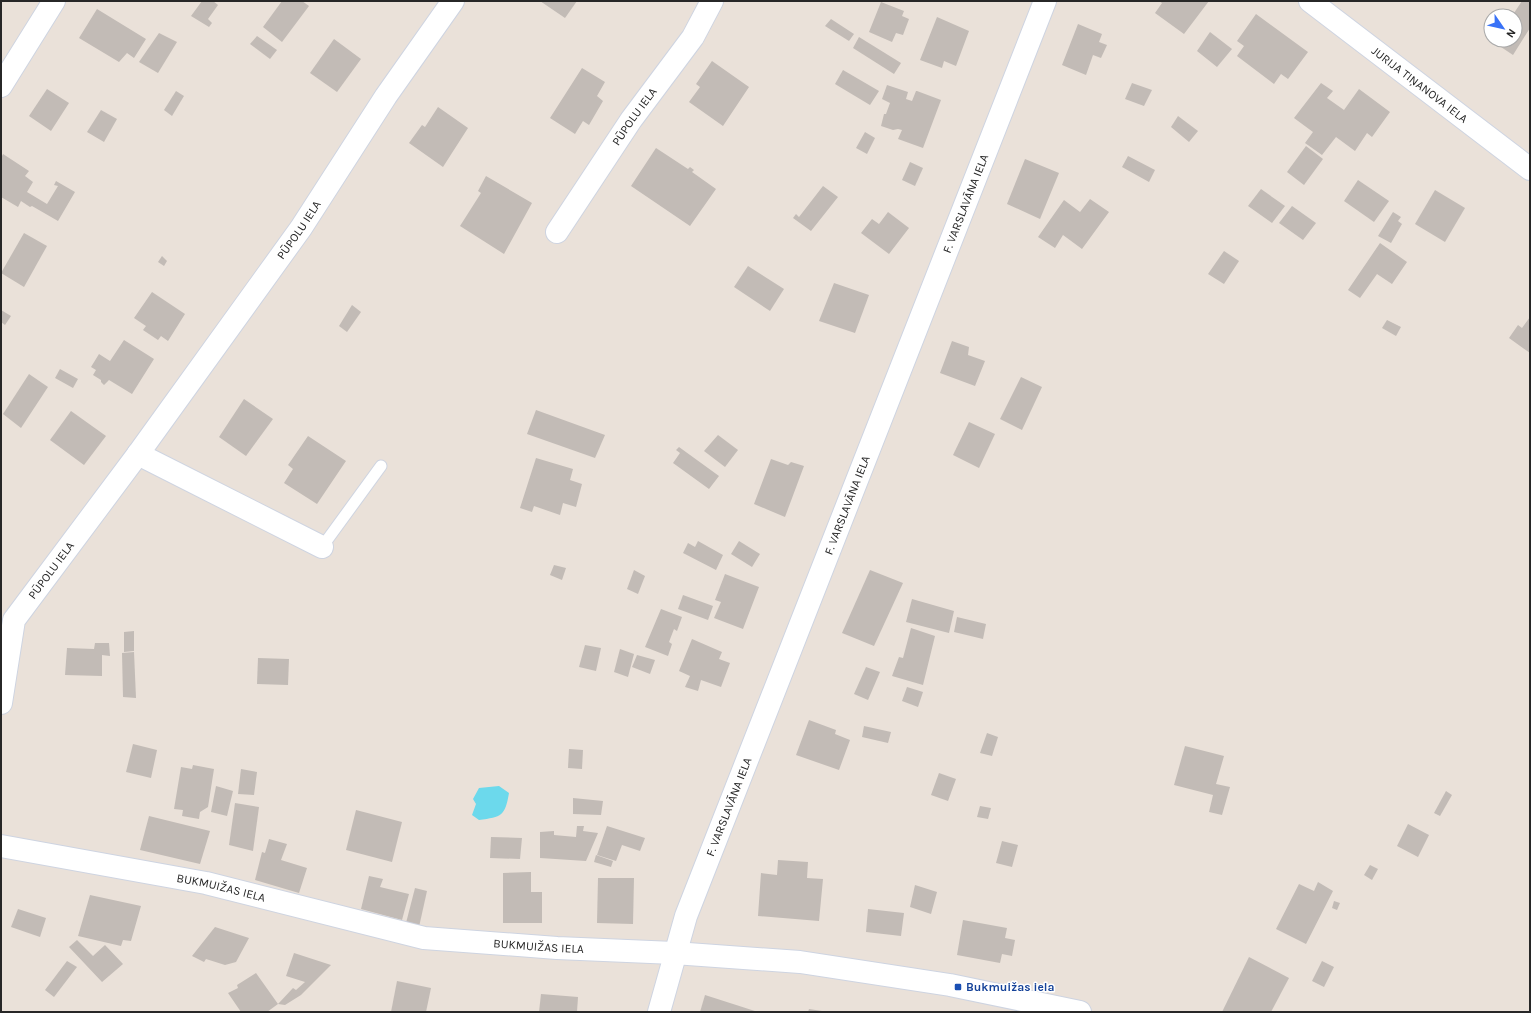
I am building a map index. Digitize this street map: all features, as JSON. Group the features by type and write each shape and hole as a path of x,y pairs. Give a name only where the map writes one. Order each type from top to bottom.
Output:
{"street":[{"path":"1,86 54,1"},
{"name":"PŪPOLU IELA","path":"1,703 14,620 138,454 301,228 386,96 453,1"},
{"name":"PŪPOLU IELA","path":"557,232 631,120 693,37 712,1"},
{"name":"F. VARSLAVĀNA IELA","path":"659,1012 674,953 688,909 1045,1"},
{"name":"JURIJA TIŅANOVA IELA","path":"1310,1 1530,169"},
{"path":"138,454 322,547"},
{"name":"BUKMUIŽAS IELA","path":"1,846 206,883 424,938 557,948 674,953 800,962 950,985 1080,1012"}],"lane":[{"path":"322,547 381,466"}],"water":[{"path":"499,786 509,793 504,811 493,818 479,820 472,815 476,804 473,799 479,788"}],"building":[{"path":"202,1 213,1 218,5 208,19 212,23 209,27 191,16"},
{"path":"282,1 302,1 309,6 282,42 263,27"},
{"path":"540,1 577,1 565,18"},
{"path":"1159,1 1209,1 1184,34 1155,13 1162,3"},
{"path":"1522,1 1530,1 1530,28 1523,39 1523,8 1517,8"},
{"path":"881,2 904,11 902,16 909,19 903,35 896,33 892,42 869,32"},
{"path":"97,9 146,39 134,58 127,53 119,62 79,38"},
{"path":"1256,14 1308,52 1288,79 1281,74 1274,84 1237,56 1244,46 1237,41"},
{"path":"937,17 969,31 956,66 944,61 942,68 920,60"},
{"path":"831,19 854,34 849,41 825,26"},
{"path":"1078,24 1102,34 1099,42 1107,45 1101,58 1093,55 1086,75 1062,65"},
{"path":"1210,32 1232,49 1217,67 1197,51"},
{"path":"159,33 177,42 158,73 139,62"},
{"path":"257,36 277,50 270,59 250,44"},
{"path":"859,37 901,63 894,74 853,48"},
{"path":"334,39 361,59 337,92 310,73"},
{"path":"1502,48 1517,48 1513,55"},
{"path":"712,61 749,87 723,126 689,102 700,87 696,84"},
{"path":"582,68 605,82 597,96 603,101 589,125 583,121 575,134 550,118"},
{"path":"843,70 879,91 870,105 835,84"},
{"path":"1132,83 1152,90 1144,106 1125,99"},
{"path":"1321,83 1333,91 1327,98 1344,110 1359,89 1390,112 1372,137 1367,133 1355,151 1336,137 1322,155 1305,143 1313,132 1294,118"},
{"path":"887,85 908,92 906,99 912,101 916,91 941,100 923,148 898,139 902,130 893,130 881,126 884,114 886,114 890,103 882,99"},
{"path":"47,89 69,103 51,131 29,116"},
{"path":"176,91 184,96 172,116 164,110"},
{"path":"438,107 468,128 443,167 409,143 422,125 425,127"},
{"path":"101,110 117,119 104,142 87,132"},
{"path":"1178,116 1198,131 1189,142 1171,127"},
{"path":"865,132 875,138 867,154 856,148"},
{"path":"1306,146 1323,159 1304,185 1287,172"},
{"path":"656,148 688,169 690,167 694,170 692,172 716,189 690,226 631,186"},
{"path":"3,154 29,171 25,176 33,182 27,192 47,204 58,186 54,185 56,181 75,192 58,221 21,201 18,207 1,197 1,158"},
{"path":"1128,156 1155,170 1149,182 1122,167"},
{"path":"1025,159 1059,173 1040,219 1007,204"},
{"path":"910,162 923,168 915,186 902,180"},
{"path":"486,176 532,203 504,254 460,226 481,193 478,191"},
{"path":"1358,180 1389,201 1374,222 1344,201"},
{"path":"823,186 838,197 811,231 793,218 796,214 799,217"},
{"path":"1261,189 1285,206 1272,223 1248,206"},
{"path":"1435,190 1465,208 1445,242 1415,224"},
{"path":"1090,199 1109,212 1082,249 1063,235 1055,248 1038,237 1064,200 1080,212"},
{"path":"1292,206 1316,223 1303,240 1279,223"},
{"path":"888,212 909,228 889,254 861,233 872,219 879,224"},
{"path":"1393,212 1401,217 1398,221 1402,224 1391,243 1378,236"},
{"path":"24,233 47,246 24,287 1,273"},
{"path":"1380,243 1407,262 1392,284 1377,274 1360,298 1348,290"},
{"path":"1224,251 1239,261 1224,284 1208,274"},
{"path":"162,256 167,261 164,266 158,262"},
{"path":"748,266 784,289 770,311 734,287"},
{"path":"834,283 869,295 855,333 819,321"},
{"path":"152,292 185,314 168,341 161,336 158,340 143,330 146,326 134,318"},
{"path":"352,305 361,312 347,332 339,326"},
{"path":"1,310 11,316 5,325 1,322"},
{"path":"1530,317 1530,353 1509,338 1518,325 1522,328"},
{"path":"1387,320 1401,327 1396,336 1382,328"},
{"path":"124,340 154,359 132,394 109,380 104,385 101,380 93,375 96,370 91,367 99,354 110,361"},
{"path":"952,341 969,347 968,355 985,361 975,386 940,373"},
{"path":"60,369 78,379 73,388 55,378"},
{"path":"29,374 48,387 21,428 3,414"},
{"path":"1021,377 1042,387 1022,430 1000,419"},
{"path":"244,399 273,419 246,456 219,437"},
{"path":"536,410 605,435 595,458 527,434"},
{"path":"71,411 106,436 84,465 50,440"},
{"path":"969,422 995,434 979,468 953,455"},
{"path":"718,435 738,450 725,467 704,451"},
{"path":"308,436 346,461 317,504 284,483 293,469 288,465"},
{"path":"679,447 719,476 709,489 673,463 680,453 676,450"},
{"path":"536,458 573,469 570,480 582,484 576,507 563,503 560,515 534,506 532,512 520,508"},
{"path":"771,459 788,465 791,462 804,466 785,517 754,504"},
{"path":"698,541 723,555 716,570 683,553 688,543 695,547"},
{"path":"739,541 760,554 752,567 731,554"},
{"path":"554,565 566,568 562,580 550,575"},
{"path":"634,570 645,576 638,594 627,589"},
{"path":"870,570 903,583 874,646 842,633"},
{"path":"725,574 759,587 743,629 714,618 721,602 715,600"},
{"path":"683,595 713,606 708,620 678,609"},
{"path":"912,599 954,611 949,633 906,622"},
{"path":"661,609 682,617 677,631 674,629 669,642 672,644 668,656 645,647"},
{"path":"957,617 986,624 983,639 954,632"},
{"path":"911,628 935,636 923,685 892,676 899,657 903,658"},
{"path":"134,631 134,651 124,652 124,632"},
{"path":"692,639 722,652 719,659 730,663 721,687 701,680 698,691 685,687 690,676 679,671"},
{"path":"95,643 109,643 110,656 102,655 102,676 65,675 67,648 94,649"},
{"path":"585,645 601,648 596,671 579,667"},
{"path":"620,649 634,654 628,677 614,672"},
{"path":"134,652 136,698 123,697 122,653"},
{"path":"637,655 655,660 650,674 632,667"},
{"path":"258,658 289,659 288,685 257,684"},
{"path":"866,667 880,672 868,700 854,694"},
{"path":"907,687 923,692 918,707 902,701"},
{"path":"809,720 836,730 835,734 850,740 839,770 796,755"},
{"path":"864,726 891,732 888,743 862,737"},
{"path":"987,733 998,737 992,756 980,753"},
{"path":"133,744 157,750 151,778 126,772"},
{"path":"1185,746 1224,756 1216,784 1230,787 1222,815 1209,812 1213,795 1174,785"},
{"path":"569,749 583,750 582,769 568,768"},
{"path":"193,765 214,769 208,807 200,812 199,819 182,816 183,810 174,809 181,767 192,769"},
{"path":"241,769 257,772 254,795 238,794"},
{"path":"939,773 956,779 948,801 931,795"},
{"path":"216,786 233,791 227,816 211,812"},
{"path":"1446,791 1452,795 1440,816 1434,813"},
{"path":"573,798 603,801 601,815 573,814"},
{"path":"235,803 259,807 253,851 229,845"},
{"path":"980,806 991,808 988,819 977,817"},
{"path":"356,810 402,822 392,862 346,850"},
{"path":"149,816 210,831 200,864 140,850"},
{"path":"1408,824 1429,835 1418,857 1397,846"},
{"path":"577,826 584,826 583,831 598,833 586,861 540,858 540,832 554,831 554,835 576,837"},
{"path":"607,826 645,838 640,851 622,845 616,861 597,855"},
{"path":"491,837 522,838 520,859 490,858"},
{"path":"269,839 287,844 281,860 307,868 299,893 255,880 262,852 265,853"},
{"path":"1002,841 1018,845 1012,867 996,863"},
{"path":"596,855 613,861 611,867 594,862"},
{"path":"778,860 808,862 807,878 823,879 819,921 758,916 761,873 777,875"},
{"path":"1370,865 1378,869 1372,880 1364,875"},
{"path":"531,872 531,892 542,892 542,923 503,923 503,873"},
{"path":"369,876 383,879 380,887 409,894 402,920 361,909"},
{"path":"598,878 634,878 633,924 597,923"},
{"path":"1318,882 1333,891 1306,944 1276,929 1299,884 1314,891"},
{"path":"915,885 937,892 931,914 910,907"},
{"path":"415,888 427,891 419,927 406,923"},
{"path":"90,895 141,906 131,941 123,940 121,946 78,936"},
{"path":"1334,901 1340,903 1337,910 1332,908"},
{"path":"18,909 46,918 40,937 11,927"},
{"path":"868,909 904,913 901,936 866,932"},
{"path":"963,920 1007,928 1005,938 1015,940 1012,956 1002,954 1000,963 957,955"},
{"path":"215,927 249,938 236,962 225,965 206,959 204,962 192,956"},
{"path":"77,940 93,956 105,945 123,964 102,982 69,947"},
{"path":"294,953 331,965 301,995 285,1005 278,1004 293,988 296,990 305,982 286,976"},
{"path":"1249,957 1289,978 1271,1012 1222,1012"},
{"path":"67,961 77,967 54,997 45,990"},
{"path":"1322,961 1334,967 1324,987 1312,981"},
{"path":"256,973 278,1004 267,1012 241,1012 228,993 238,988 237,985"},
{"path":"397,981 431,988 426,1012 391,1012"},
{"path":"541,994 578,997 577,1012 539,1012"},
{"path":"705,995 758,1012 700,1012"},
{"path":"809,1009 822,1011 822,1012 808,1012"}],"place":[{"name":"Bukmuižas iela","path":"958,987"}]}
